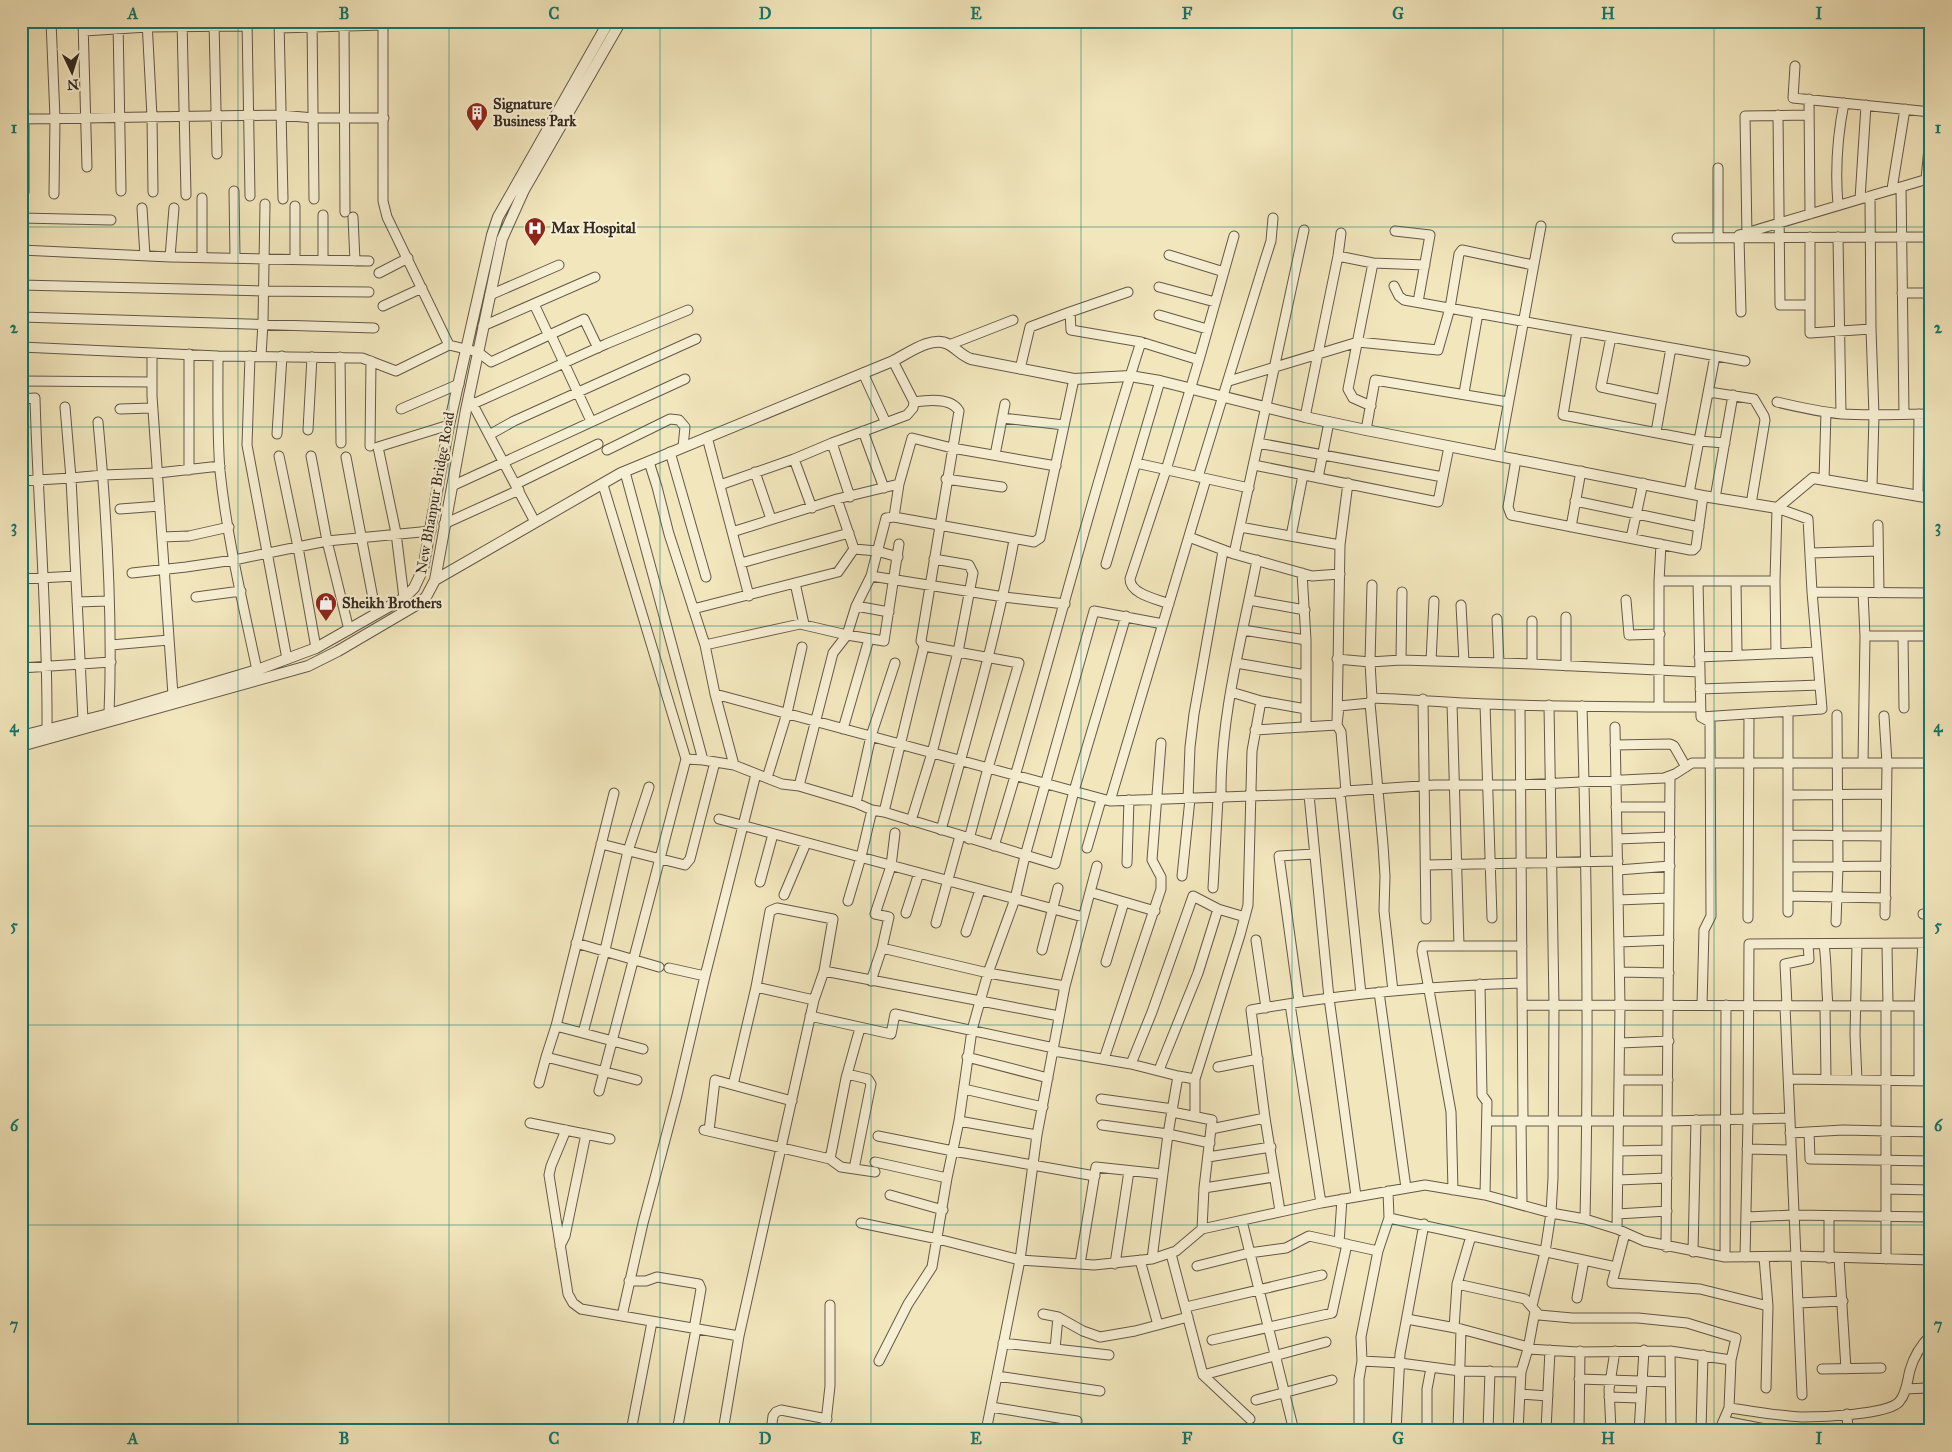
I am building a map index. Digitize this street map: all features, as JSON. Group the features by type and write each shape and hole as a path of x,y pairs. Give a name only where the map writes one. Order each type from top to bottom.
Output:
{"street":[{"path":"21,25 28,21"},
{"path":"50,21 54,118 54,194"},
{"path":"83,21 88,167"},
{"name":"New Bhanpur Bridge Road","path":"21,746 308,666 338,651 418,604 426,596 435,580 444,524 471,401 478,352 502,239 524,190 609,21"},
{"name":"New Bhanpur Bridge Road","path":"21,736 109,714 257,670 316,648 404,598 419,580 423,570 449,426 486,259 498,217 568,102 621,21"},
{"path":"283,199 279,25 383,23 383,201 387,217 449,345"},
{"path":"148,24 153,192"},
{"path":"182,24 186,195"},
{"path":"214,24 217,154"},
{"path":"84,31 118,25 247,24 250,196"},
{"path":"312,24 314,199"},
{"path":"344,24 349,214 355,261"},
{"path":"118,25 121,191"},
{"path":"21,50 24,192"},
{"path":"1795,66 1793,98 1931,112"},
{"path":"1809,99 1810,214"},
{"path":"1838,205 1836,152 1844,103"},
{"path":"1860,199 1866,105"},
{"path":"1904,414 1901,237 1897,188 1905,109"},
{"path":"22,120 280,115 314,118 384,118"},
{"path":"1778,115 1780,305 1810,305"},
{"path":"1741,312 1745,116 1808,115"},
{"path":"1742,236 1928,178 1931,128"},
{"path":"1718,168 1718,238"},
{"path":"234,191 235,257"},
{"path":"1870,196 1874,416 1872,487"},
{"path":"202,198 202,257"},
{"path":"261,356 266,204"},
{"path":"295,206 295,259"},
{"path":"142,208 145,256"},
{"path":"170,257 174,208"},
{"path":"323,215 323,260"},
{"path":"21,218 111,220"},
{"path":"1087,848 1106,800 1189,537 1202,478 1224,397 1271,240 1273,218"},
{"path":"1499,455 1522,321 1541,226"},
{"path":"1234,554 1304,230"},
{"path":"1395,231 1430,235 1418,302"},
{"path":"1305,417 1341,233"},
{"path":"1169,604 1135,590 1130,584 1130,579 1166,470 1234,236"},
{"path":"1677,238 1931,236"},
{"path":"1810,237 1810,333 1871,329"},
{"path":"1838,237 1841,414"},
{"path":"21,250 170,257 369,261"},
{"path":"1229,381 1358,342 1438,350 1450,308 1459,254 1462,250 1533,266"},
{"path":"1168,255 1224,272"},
{"path":"1338,256 1373,262 1425,265"},
{"path":"379,273 408,258"},
{"path":"1371,406 1353,398 1348,389 1373,262"},
{"path":"490,295 559,265"},
{"path":"483,326 595,278"},
{"path":"21,285 263,292 369,292"},
{"path":"1159,286 1215,302"},
{"path":"1394,286 1399,296 1404,300 1745,361"},
{"path":"383,306 422,288"},
{"path":"1020,369 1030,327 1128,292"},
{"path":"1902,293 1931,293"},
{"path":"534,304 565,363 592,421"},
{"path":"535,522 471,401 688,310"},
{"path":"1070,312 1071,330 1141,342 1199,360"},
{"path":"1464,393 1478,313"},
{"path":"1159,315 1207,329"},
{"path":"21,317 263,323 374,328"},
{"path":"21,347 152,354 362,358 396,371 449,345 478,352 491,362 584,319 598,348"},
{"path":"949,345 1013,320"},
{"path":"1577,331 1563,415 1725,443"},
{"path":"1611,337 1601,387 1662,400"},
{"path":"489,435 514,421 696,339"},
{"path":"435,580 624,472 683,446 893,361 931,342 943,342 965,357 1020,369 1074,380 1130,376 1160,381 1366,430 1703,496 1778,508 1808,519 1822,709 1701,717"},
{"path":"994,846 1141,342"},
{"path":"1656,432 1671,348"},
{"path":"152,354 152,408 173,695"},
{"path":"189,354 189,470"},
{"path":"218,356 220,466 234,560 257,670"},
{"path":"250,356 247,445 287,659"},
{"path":"277,434 282,356"},
{"path":"1689,493 1716,356"},
{"path":"308,430 312,357"},
{"path":"340,357 341,443"},
{"path":"370,446 371,361"},
{"path":"720,485 907,416 913,408 914,402 893,361"},
{"path":"863,373 886,423"},
{"path":"452,486 685,379"},
{"path":"799,786 833,653 847,635 856,606 871,576 886,518 894,517 1014,540 1034,542 1040,538 1074,380"},
{"path":"1366,430 1376,380 1464,393 1508,402"},
{"path":"21,381 152,382"},
{"path":"1106,564 1160,381"},
{"path":"401,409 459,384"},
{"path":"1709,392 1754,398 1764,416 1751,504"},
{"path":"1715,498 1733,395"},
{"path":"21,399 35,398 48,666 47,730"},
{"path":"884,812 924,646 921,641 946,479 959,410 956,406 949,403 929,400 914,402"},
{"path":"1777,402 1841,414 1874,416 1931,414"},
{"path":"995,455 1005,404"},
{"path":"65,408 71,478 83,720"},
{"path":"120,409 152,408"},
{"path":"1824,480 1826,412"},
{"path":"1918,496 1919,414"},
{"path":"1002,418 1064,425"},
{"path":"607,450 670,419 679,420 685,427 683,446"},
{"path":"98,422 103,474 111,645 109,714"},
{"path":"1318,478 1329,422"},
{"path":"404,598 396,533 378,447 449,426"},
{"path":"863,432 884,488"},
{"path":"707,437 749,596"},
{"path":"894,517 899,484 912,438 952,448 1056,466"},
{"path":"832,443 850,497"},
{"path":"1258,443 1443,477"},
{"path":"444,524 598,444"},
{"path":"1254,465 1438,502 1449,447"},
{"path":"670,452 706,577"},
{"path":"279,456 316,648"},
{"path":"311,456 327,541 349,630"},
{"path":"346,457 376,614"},
{"path":"794,459 812,508"},
{"path":"1516,459 1508,507 1511,515 1693,550 1696,547 1703,496"},
{"path":"648,462 705,645 715,694 734,765"},
{"path":"1136,463 1248,488"},
{"path":"21,481 103,474 158,473 220,466"},
{"path":"1571,526 1581,471"},
{"path":"624,472 703,760"},
{"path":"755,472 771,519"},
{"path":"1291,536 1304,475"},
{"path":"1776,653 1775,581 1778,508 1813,478 1931,498"},
{"path":"946,479 1002,487"},
{"path":"1348,483 1340,545 1337,724 1342,732 1343,792 1361,994"},
{"path":"1631,538 1643,483"},
{"path":"732,532 837,500 899,484"},
{"path":"599,1091 686,759 603,485"},
{"path":"837,500 854,549"},
{"path":"1575,501 1698,526"},
{"path":"120,508 160,506"},
{"path":"1878,525 1878,593"},
{"path":"162,537 189,536 229,527"},
{"path":"1240,527 1340,545"},
{"path":"132,572 234,560 327,541 430,530"},
{"path":"741,563 849,533"},
{"path":"1189,537 1223,551 1312,576 1340,574"},
{"path":"941,830 1004,598 1014,540"},
{"path":"705,645 796,624 804,624 884,642 900,544"},
{"path":"1659,707 1659,581 1661,544"},
{"path":"693,610 838,572 854,549"},
{"path":"854,549 877,551 898,557"},
{"path":"1182,876 1189,799 1190,747 1194,714 1223,551"},
{"path":"1811,553 1878,551"},
{"path":"911,821 932,753 958,652 973,573 969,565 934,559"},
{"path":"1212,888 1220,762 1236,663 1258,560"},
{"path":"1302,573 1306,640 1306,727"},
{"path":"21,579 76,576"},
{"path":"871,576 895,578 1004,598 1064,604"},
{"path":"1659,581 1775,581"},
{"path":"1698,581 1701,717"},
{"path":"1736,581 1737,654"},
{"path":"795,583 804,624"},
{"path":"1372,585 1371,700 1385,876 1384,911 1394,991"},
{"path":"196,597 241,592"},
{"path":"1401,660 1402,592"},
{"path":"1812,592 1931,593"},
{"path":"1863,593 1865,636 1863,763"},
{"path":"1249,600 1305,610"},
{"path":"1626,600 1629,635 1660,634"},
{"path":"77,602 108,601"},
{"path":"1431,661 1434,601"},
{"path":"1461,605 1464,662"},
{"path":"856,606 889,612"},
{"path":"879,1361 908,1304 930,1272 938,1239 947,1178 959,1121 967,1057 979,1000 1015,899 1025,856 1094,611 1163,624"},
{"path":"686,759 734,765 782,784 799,786 856,803 872,810 1055,864 1074,791 1126,616"},
{"path":"1566,617 1566,666"},
{"path":"1497,619 1498,663"},
{"path":"1532,621 1532,664"},
{"path":"1243,630 1306,640"},
{"path":"1865,636 1931,636"},
{"path":"1903,636 1904,708"},
{"path":"843,729 869,639"},
{"path":"111,645 169,640"},
{"path":"924,646 1019,663 988,768 965,837 947,881 936,923"},
{"path":"767,778 787,713 802,647"},
{"path":"1699,657 1817,652"},
{"path":"1337,659 1370,662 1401,660 1532,664 1699,672"},
{"path":"21,668 111,662"},
{"path":"856,803 871,736 895,663"},
{"path":"1236,663 1306,675"},
{"path":"1700,689 1820,685"},
{"path":"1231,692 1261,701 1306,709"},
{"path":"715,694 1106,800 1309,795 1378,788 1552,784 1670,777 1692,763 1931,763"},
{"path":"1337,724 1339,706 1371,700 1423,699 1452,703 1520,706 1700,707"},
{"path":"1423,699 1426,919"},
{"path":"1195,1116 1194,1079 1248,905 1252,752 1261,701"},
{"path":"1452,703 1456,785 1459,946"},
{"path":"1485,704 1492,918"},
{"path":"1518,1431 1521,1372 1528,1348 1551,1213 1554,1005 1550,705"},
{"path":"1520,706 1522,1204"},
{"path":"1582,706 1586,861 1588,1120 1585,1219"},
{"path":"1788,712 1788,912"},
{"path":"1748,918 1749,714"},
{"path":"1836,922 1838,867 1837,714"},
{"path":"1884,716 1886,763 1886,915"},
{"path":"1701,717 1710,722 1711,916 1704,930 1702,1005"},
{"path":"1255,730 1337,724"},
{"path":"1615,726 1620,972 1617,1214 1621,1231 1612,1283 1700,1290 1768,1306"},
{"path":"1104,1059 1154,911 1161,883 1161,877 1152,860 1161,743"},
{"path":"1615,745 1670,744 1674,746 1686,767"},
{"path":"601,844 685,865 690,859 715,762"},
{"path":"622,1316 629,1281 756,774"},
{"path":"1666,1247 1670,777"},
{"path":"583,1033 605,950 628,850 649,787"},
{"path":"539,1083 556,1026 614,793"},
{"path":"1788,795 1886,794"},
{"path":"1309,795 1329,998 1356,1196"},
{"path":"1127,863 1129,800"},
{"path":"1616,807 1670,807"},
{"path":"848,901 861,858 872,810"},
{"path":"719,819 1083,917"},
{"path":"871,981 882,948 889,917 875,914 892,866 895,833"},
{"path":"760,882 773,834"},
{"path":"1788,835 1886,836"},
{"path":"1617,839 1670,838"},
{"path":"784,895 806,843"},
{"path":"1314,854 1279,856 1294,1003 1321,1203"},
{"path":"1426,866 1586,861 1618,865 1670,866"},
{"path":"986,1431 1020,1260 1032,1166 1059,1016 1065,986 1097,866"},
{"path":"1788,867 1886,866"},
{"path":"906,913 918,873"},
{"path":"1042,950 1058,888"},
{"path":"966,932 980,890"},
{"path":"1090,892 1154,911"},
{"path":"1131,1064 1158,996 1193,896 1218,908 1245,917"},
{"path":"1789,896 1886,898"},
{"path":"1618,900 1670,898"},
{"path":"1106,962 1124,902"},
{"path":"723,1431 739,1336 810,1016 824,971 833,919 777,908 770,911 756,987 734,1085"},
{"path":"1158,1070 1198,973 1218,908"},
{"path":"1256,940 1266,1008"},
{"path":"1619,942 1669,940"},
{"path":"576,942 659,967"},
{"path":"1745,1257 1749,944 1927,943 1919,1006 1920,1080"},
{"path":"1802,1395 1790,1133 1785,964 1809,959 1808,944"},
{"path":"1824,944 1828,971 1826,978 1826,1080"},
{"path":"1857,944 1857,1080"},
{"path":"1886,1259 1887,944"},
{"path":"1453,1190 1452,1112 1427,988 1423,946 1522,946"},
{"path":"882,948 988,973 1065,986"},
{"path":"670,968 705,976"},
{"path":"824,971 1059,1016"},
{"path":"1620,972 1669,973"},
{"path":"1280,1211 1265,1118 1252,1010 1379,992 1480,984 1522,983"},
{"path":"1480,984 1482,1095 1488,1102 1485,1195"},
{"path":"756,987 814,1000"},
{"path":"1379,992 1406,1188"},
{"path":"1522,1005 1931,1006"},
{"path":"1725,1257 1726,1006"},
{"path":"810,1016 892,1034 895,1014 1194,1079"},
{"path":"556,1026 643,1049"},
{"path":"830,1159 847,1074 860,1028"},
{"path":"1620,1042 1669,1041"},
{"path":"546,1057 637,1080"},
{"path":"967,1057 1048,1078"},
{"path":"1218,1067 1258,1058"},
{"path":"847,1074 868,1079 871,1084 854,1169"},
{"path":"1152,1259 1162,1174 1178,1076"},
{"path":"1788,1079 1931,1081"},
{"path":"792,1101 715,1080 706,1131 830,1159 841,1167 854,1169 875,1167 947,1178"},
{"path":"1619,1080 1668,1080"},
{"path":"964,1089 1043,1107"},
{"path":"1101,1099 1212,1120 1204,1188 1202,1229"},
{"path":"1210,1129 1265,1118"},
{"path":"1487,1121 1668,1121 1790,1118"},
{"path":"1693,1252 1696,1120"},
{"path":"959,1121 1037,1135"},
{"path":"530,1123 610,1139"},
{"path":"1102,1125 1168,1134 1210,1143"},
{"path":"566,1130 549,1175 568,1294 573,1303 582,1309 739,1336"},
{"path":"1790,1133 1843,1130 1931,1132"},
{"path":"1809,1132 1810,1159 1931,1161"},
{"path":"560,1246 566,1232 586,1134"},
{"path":"878,1136 1032,1166 1095,1176"},
{"path":"1208,1157 1271,1147"},
{"path":"1747,1149 1791,1150"},
{"path":"1618,1151 1668,1150"},
{"path":"1080,1264 1096,1167 1162,1174"},
{"path":"1115,1264 1129,1170"},
{"path":"1204,1188 1274,1177"},
{"path":"1618,1180 1667,1178"},
{"path":"862,1223 938,1239 1020,1260 1115,1264 1152,1259 1171,1254 1202,1229 1356,1196 1426,1185 1485,1195 1551,1213 1585,1219 1644,1241 1666,1247 1725,1257 1796,1256 1931,1260"},
{"path":"1886,1189 1931,1190"},
{"path":"1359,1431 1359,1379 1362,1361 1360,1337 1378,1251 1389,1218 1388,1191"},
{"path":"890,1195 943,1210"},
{"path":"1212,1340 1332,1313 1343,1244 1342,1199"},
{"path":"1617,1214 1667,1211"},
{"path":"1746,1216 1931,1217"},
{"path":"1830,1216 1834,1258 1843,1301 1846,1369"},
{"path":"1389,1218 1424,1224 1616,1267"},
{"path":"1242,1221 1294,1431"},
{"path":"1396,1431 1400,1363 1424,1224"},
{"path":"1197,1266 1249,1253 1286,1248 1309,1236 1378,1251"},
{"path":"1458,1431 1460,1370 1457,1284 1471,1236"},
{"path":"1171,1254 1203,1375 1250,1419"},
{"path":"1764,1257 1768,1306 1766,1388"},
{"path":"1140,1260 1158,1325"},
{"path":"1577,1298 1584,1260"},
{"path":"1186,1307 1322,1275"},
{"path":"629,1281 646,1281 657,1277 699,1284 701,1289 677,1431"},
{"path":"1457,1284 1525,1299 1539,1316 1638,1318 1687,1323 1715,1330 1736,1338 1730,1360 1729,1408 1719,1431"},
{"path":"1798,1303 1843,1301"},
{"path":"824,1431 830,1386 830,1305"},
{"path":"1042,1314 1058,1317 1083,1331 1100,1336 1188,1318"},
{"path":"1055,1349 1058,1317"},
{"path":"1407,1319 1458,1329 1528,1348 1580,1352 1670,1351 1730,1360"},
{"path":"632,1431 652,1322"},
{"path":"1729,1408 1800,1417 1847,1414 1889,1408 1898,1403 1904,1394 1910,1369 1919,1346 1931,1334"},
{"path":"1004,1343 1105,1355 1100,1336"},
{"path":"1203,1375 1326,1342"},
{"path":"1550,1350 1545,1430 1622,1431"},
{"path":"1639,1431 1644,1350"},
{"path":"1611,1430 1609,1397 1615,1351"},
{"path":"1670,1351 1672,1431"},
{"path":"1579,1429 1580,1352"},
{"path":"1702,1431 1703,1355"},
{"path":"1362,1361 1400,1363 1431,1368 1521,1372"},
{"path":"1427,1431 1428,1389 1431,1368"},
{"path":"1822,1369 1881,1368"},
{"path":"1488,1431 1490,1371"},
{"path":"997,1376 1100,1391"},
{"path":"1580,1379 1670,1382"},
{"path":"1256,1400 1332,1380"},
{"path":"1906,1389 1930,1389 1931,1396"},
{"path":"1520,1394 1548,1396"},
{"path":"1609,1397 1640,1398"},
{"path":"990,1408 1077,1421"},
{"path":"771,1431 773,1416 781,1410 827,1419"},
{"path":"1847,1414 1848,1431"},
{"path":"1724,1421 1765,1429 1765,1431"}],"place":[{"name":"Signature Business Park","path":"477,132"},
{"name":"Max Hospital","path":"535,247"},
{"name":"Sheikh Brothers","path":"326,622"}]}
